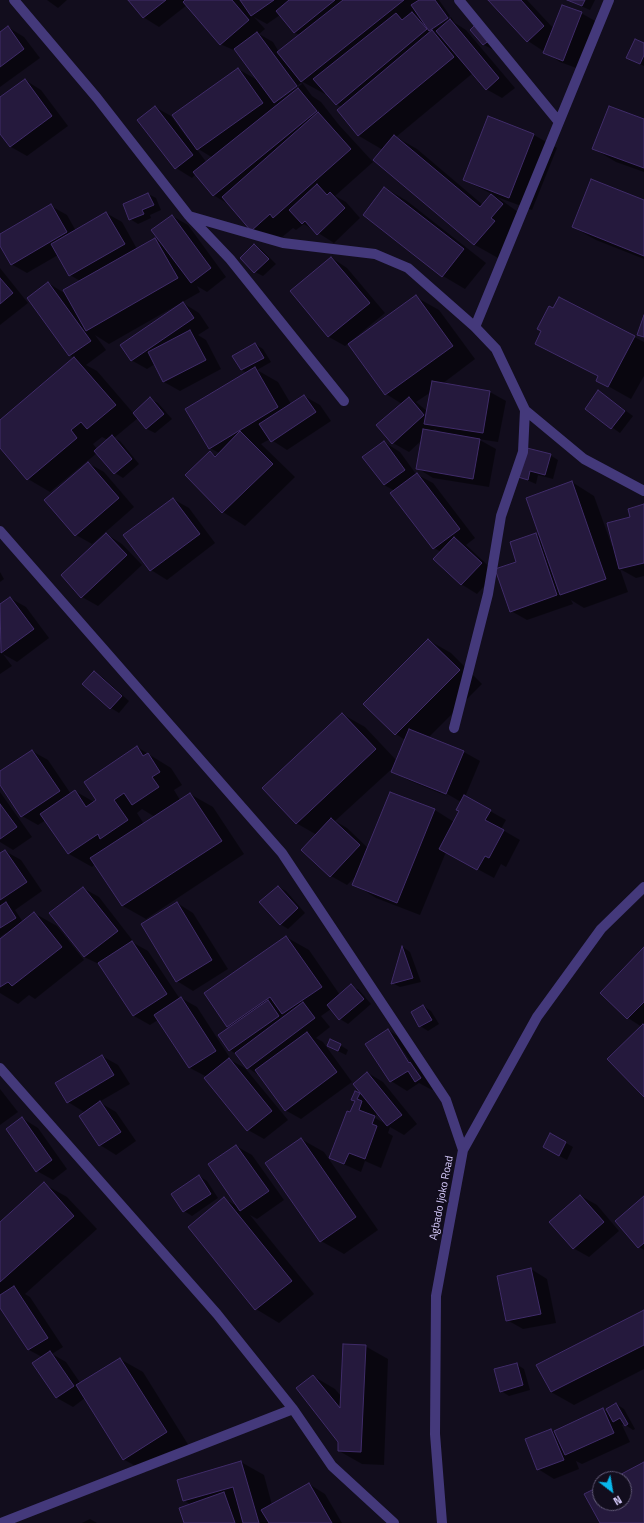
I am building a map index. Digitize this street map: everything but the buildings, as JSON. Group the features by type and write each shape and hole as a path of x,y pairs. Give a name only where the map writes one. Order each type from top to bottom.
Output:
{"street":[{"path":"14,0 97,98 189,216 230,259 344,401"},
{"path":"459,0 559,122"},
{"path":"475,327 609,0"},
{"path":"189,216 283,243 376,254 408,268 475,327 496,349 525,410 584,459 644,491"},
{"path":"454,728 488,594 501,516 523,452 525,410"},
{"path":"0,531 282,853 446,1100 463,1150"},
{"name":"Agbado Ijoko Road","path":"442,1523 435,1434 436,1296 463,1150 536,1016 601,929 644,887"},
{"path":"0,1068 217,1314 293,1409 332,1466 394,1523"},
{"path":"1,1523 293,1409"}]}
